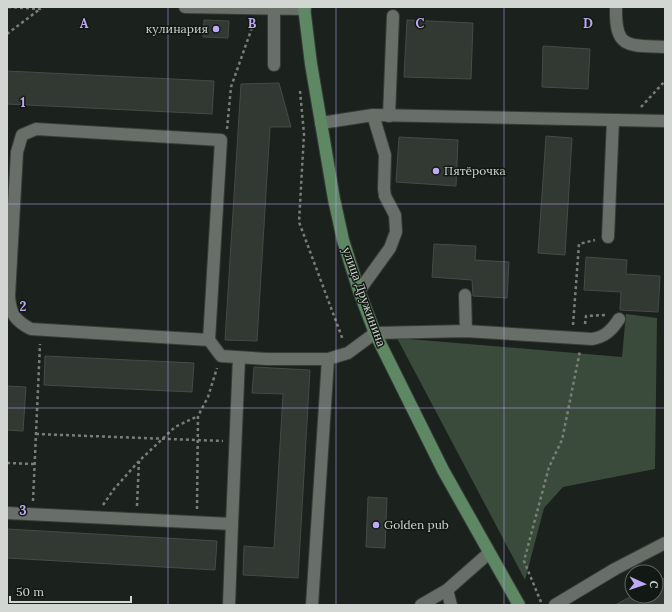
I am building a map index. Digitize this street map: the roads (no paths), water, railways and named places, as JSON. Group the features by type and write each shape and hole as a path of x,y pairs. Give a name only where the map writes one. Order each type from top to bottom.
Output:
{"main road":[{"name":"улица Дружинина","path":"304,8 311,64 342,240 359,291 375,334 443,470 519,605"}],"street":[{"path":"184,7 304,8"},
{"path":"616,7 619,37 625,43 633,46 665,47"},
{"path":"274,8 274,65"},
{"path":"389,116 393,16"},
{"path":"359,291 390,248 396,232 395,215 385,196 384,189 386,155 373,115"},
{"path":"322,123 373,115 665,121"},
{"path":"608,237 613,120"},
{"path":"210,340 30,329 20,324 12,316 10,305 17,152 22,136 36,129 221,140 210,340 221,356 239,358 328,359 348,353 375,334 466,331 577,339 600,338 612,330 615,317"},
{"path":"465,296 466,331"},
{"path":"229,605 239,358"},
{"path":"312,605 328,359"},
{"path":"7,513 232,524"},
{"path":"555,605 568,602 615,569 665,543"},
{"path":"421,605 447,590 490,553"},
{"path":"447,590 451,605"}],"place":[{"name":"кулинария","path":"216,29"},
{"name":"Пятёрочка","path":"436,171"},
{"name":"Golden pub","path":"376,525"}]}
